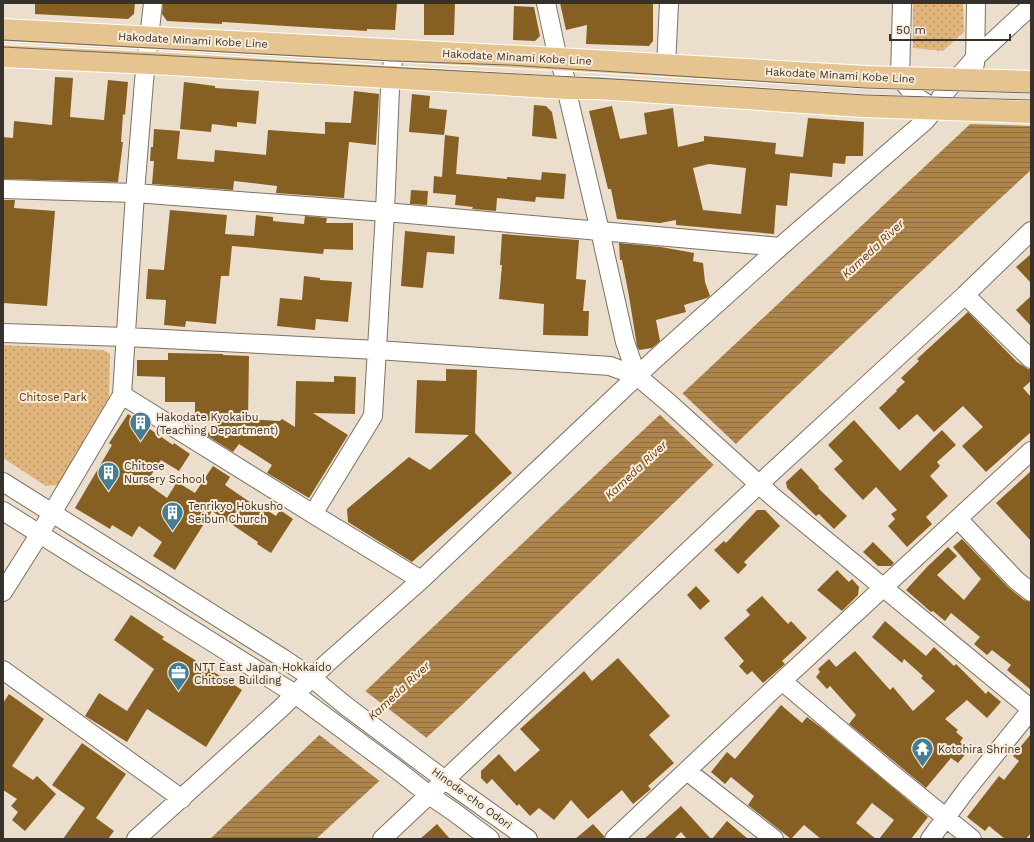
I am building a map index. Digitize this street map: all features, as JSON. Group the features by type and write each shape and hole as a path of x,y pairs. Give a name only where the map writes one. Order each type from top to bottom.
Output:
{"main road":[{"name":"Hakodate Minami Kobe Line","path":"3,30 900,78 1031,82"},
{"path":"3,56 566,88 597,88 864,106 1031,112"}],"street":[{"path":"3,592 122,396 135,193 146,63 153,3"},
{"path":"546,3 558,59 565,76 566,88 625,342 637,376"},
{"path":"666,66 669,3"},
{"path":"902,3 900,78 915,96 935,109"},
{"path":"975,58 976,3"},
{"path":"136,839 182,799 312,678 421,580 637,376 780,247 925,121 935,109 941,97 965,80 975,58 1031,6"},
{"path":"313,514 373,416 391,77 394,50"},
{"path":"3,189 135,193 385,212 780,247"},
{"path":"382,839 759,485 965,295 1031,231"},
{"path":"965,295 1031,359"},
{"path":"3,333 126,337 376,350 610,366 637,376 759,485 1031,710 967,789 930,839"},
{"path":"122,396 421,580"},
{"path":"614,839 883,587 1029,457"},
{"name":"Hinode-cho Odori","path":"3,482 277,654 312,678 346,706 417,757 445,780 528,839"},
{"name":"Hinode-cho Odori","path":"3,511 39,535 295,694 490,839"},
{"path":"958,519 1016,580 1031,592"},
{"path":"3,670 182,799"},
{"path":"782,681 972,839"},
{"path":"687,771 774,839"}],"green space":[{"path":"913,3 963,3 964,32 943,51 913,48"},
{"name":"Chitose Park","path":"3,345 103,350 110,354 109,397 58,485 46,486 3,458"}],"water":[{"name":"Kameda River","path":"1031,67 1031,170 785,397 462,705 316,839 210,839 415,644"}],"pier":[{"path":"1027,67 1031,67 1031,126 967,124"},
{"path":"681,392 737,445 715,466 658,413"},
{"path":"364,690 428,739 381,782 318,734"}],"building":[{"path":"35,3 135,3 134,14 128,19 35,14"},
{"path":"163,3 397,3 395,30 367,29 367,31 222,22 222,24 167,21 162,14"},
{"path":"424,3 455,3 454,35 424,35"},
{"path":"560,3 653,3 653,41 649,46 586,44 587,25 566,30"},
{"path":"514,6 534,7 540,36 535,41 513,40"},
{"path":"55,77 73,78 70,117 104,120 108,80 128,82 125,115 123,114 121,142 123,142 118,182 3,179 3,137 13,138 14,121 52,125"},
{"path":"184,82 215,86 215,88 259,91 256,124 237,122 237,127 212,124 211,132 180,129"},
{"path":"354,91 379,94 376,145 349,142 344,198 276,193 277,186 234,181 233,190 152,184 154,161 150,161 151,147 153,147 154,129 180,131 177,159 214,162 215,150 266,155 268,130 325,134 325,122 351,123"},
{"path":"412,94 430,96 429,108 447,110 444,135 409,132"},
{"path":"534,105 546,106 552,112 557,139 532,136"},
{"path":"612,106 620,139 647,134 644,113 673,108 678,147 704,141 704,136 776,143 775,154 803,157 808,118 864,122 863,156 846,156 845,164 833,163 832,177 790,173 787,206 776,205 774,234 676,225 676,220 660,223 617,219 611,189 608,189 589,111","holes":["709,164 746,168 741,214 703,210 693,168"]},
{"path":"445,135 459,137 456,174 507,179 507,177 541,180 542,172 566,174 564,199 536,197 535,202 497,198 496,211 472,209 473,207 455,205 456,195 433,193 434,176 442,177"},
{"path":"411,190 428,191 427,205 410,204"},
{"path":"3,200 15,200 14,208 55,211 47,306 3,303"},
{"path":"170,210 227,215 225,234 254,236 256,215 273,217 273,221 304,224 305,216 327,218 326,223 353,223 353,250 324,249 323,254 232,246 229,276 221,276 216,324 186,321 185,327 164,325 166,300 146,299 148,269 164,270"},
{"path":"405,231 455,236 454,254 427,252 423,288 401,286"},
{"path":"502,234 579,240 576,279 586,280 583,311 589,311 588,336 543,335 544,304 499,299 502,265 500,265"},
{"path":"619,243 661,247 694,253 693,261 703,263 705,282 710,296 684,305 686,312 656,320 660,341 652,348 639,350 637,346 622,260 620,260"},
{"path":"1031,254 1031,283 1016,267"},
{"path":"304,276 320,278 320,280 352,282 348,322 316,319 315,330 277,326 280,298 302,300"},
{"path":"1031,296 1031,326 1016,310"},
{"path":"968,312 1017,362 1028,369 1031,369 1031,381 1023,388 1031,397 1031,432 986,472 962,446 983,427 963,406 934,432 917,414 899,430 879,408 905,382 901,378 919,361 917,359"},
{"path":"168,353 249,356 248,419 280,421 282,419 295,427 296,381 334,382 334,376 356,377 355,414 313,413 348,435 309,498 267,473 272,465 239,444 233,452 206,435 222,421 195,420 195,402 165,402 165,377 137,376 137,360 168,360"},
{"path":"446,369 477,370 475,433 512,473 412,562 348,522 347,509 409,457 430,470 469,435 415,433 417,380 446,381"},
{"path":"128,414 173,445 174,443 190,454 179,471 161,460 146,483 167,498 177,482 195,493 213,466 230,477 225,485 260,509 262,507 276,516 280,510 293,519 271,553 257,544 258,542 212,511 175,570 153,556 162,542 139,526 132,537 112,525 110,529 75,508 112,445 109,443"},
{"path":"854,420 900,471 942,430 956,445 937,462 940,466 930,476 948,496 926,517 932,524 907,547 888,526 895,519 891,514 897,510 876,487 863,500 834,469 843,461 828,445"},
{"path":"801,468 819,487 818,488 847,516 834,529 819,514 816,516 787,488 786,482"},
{"path":"1031,471 1031,541 996,503"},
{"path":"757,510 765,510 780,526 744,562 747,565 738,574 714,550 724,541 726,543"},
{"path":"962,539 1008,587 1024,600 1031,602 1031,690 1007,670 1011,665 992,650 987,655 974,644 980,637 951,613 945,621 933,611 931,612 906,590 948,547 957,556 937,575 964,600 981,579 953,547"},
{"path":"873,542 894,563 891,566 878,566 863,552"},
{"path":"837,570 849,582 852,579 859,587 858,595 842,611 817,590"},
{"path":"696,586 710,601 700,610 687,595"},
{"path":"762,596 788,624 791,621 807,638 782,661 785,664 763,683 752,671 747,675 739,666 744,661 724,638 750,615 746,610"},
{"path":"131,615 164,637 162,639 242,690 206,747 147,709 127,742 85,716 99,693 127,711 154,669 114,640"},
{"path":"885,621 926,656 934,647 954,666 956,664 986,694 988,691 1001,702 987,718 967,700 945,719 958,730 956,732 963,738 960,742 969,750 958,763 951,758 926,788 849,724 856,715 830,686 827,689 816,677 820,672 818,669 829,659 836,667 855,651 890,690 893,687 913,711 935,691 921,678 923,676 904,659 902,663 872,637"},
{"path":"618,658 670,716 649,735 674,763 648,786 651,789 633,804 622,790 588,819 571,800 554,820 539,808 530,816 519,804 517,806 492,779 487,784 481,778 481,771 499,754 515,772 540,750 520,729 584,671 592,681"},
{"path":"9,694 44,719 12,766 33,780 37,776 56,794 25,831 12,820 18,812 11,806 17,799 3,790 3,703"},
{"path":"781,705 802,723 807,717 823,729 928,817 911,839 879,839 894,820 872,803 856,823 876,839 821,839 804,825 791,839 748,805 754,796 731,777 725,784 711,772 727,752 735,759"},
{"path":"1031,734 1031,833 1026,839 1005,839 989,826 985,831 967,817 999,776 1004,780 1019,761 1013,756"},
{"path":"82,743 126,774 96,818 114,831 108,839 63,839 85,808 52,785"},
{"path":"681,806 711,839 687,839 681,832 674,839 644,839"},
{"path":"727,821 748,839 712,839"},
{"path":"437,824 450,839 420,839"},
{"path":"593,824 604,836 604,839 575,839"}],"tram line":[{"path":"3,40 393,61 509,65 865,88 1031,93"},
{"path":"3,47 613,79 865,95 1031,100"}],"place":[{"name":"Hakodate Kyokaibu (Teaching Department)","path":"140,442"},
{"name":"Chitose Nursery School","path":"108,492"},
{"name":"Tenrikyo Hokusho Seibun Church","path":"173,532"},
{"name":"NTT East Japan Hokkaido Chitose Building","path":"178,692"},
{"name":"Kotohira Shrine","path":"922,768"}]}
